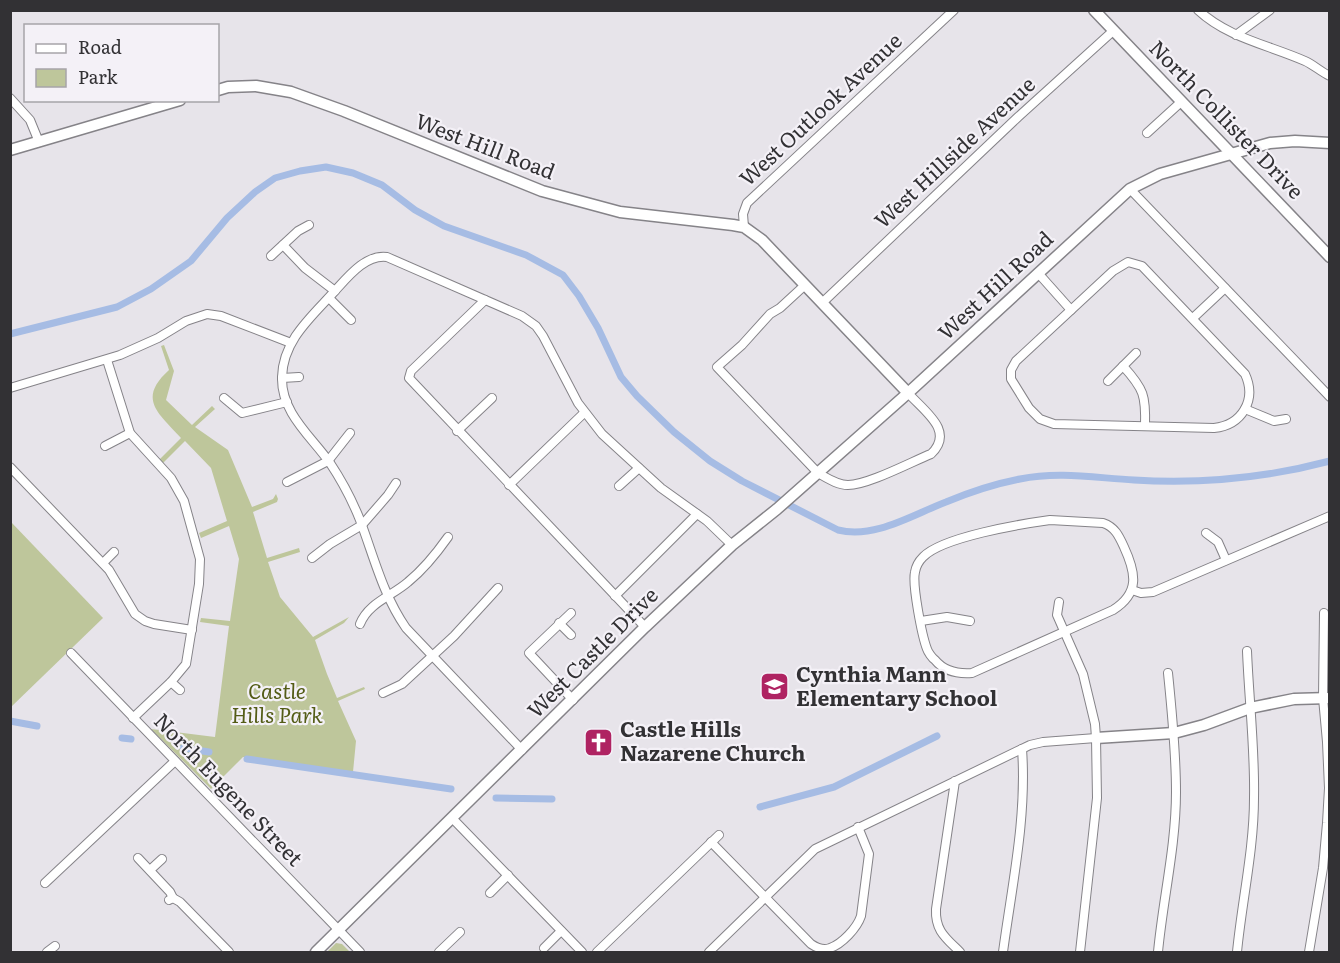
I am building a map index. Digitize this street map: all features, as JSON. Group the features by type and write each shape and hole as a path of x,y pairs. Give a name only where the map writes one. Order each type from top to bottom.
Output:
{"street":[{"name":"West Outlook Avenue","path":"744,227 743,214 747,203 954,10"},
{"name":"North Collister Drive","path":"1094,10 1329,256"},
{"path":"1198,10 1212,23 1236,35 1308,62 1329,76"},
{"path":"1236,35 1270,10"},
{"name":"West Hillside Avenue","path":"822,303 1018,117 1113,31"},
{"name":"West Hill Road","path":"219,90 256,86 303,96 516,182 565,198 620,212 744,227"},
{"path":"10,98 30,120 39,142"},
{"path":"10,150 173,102"},
{"path":"1147,133 1181,102"},
{"name":"West Hill Road","path":"908,393 1130,189 1160,174 1270,143 1295,141 1329,143"},
{"path":"1130,189 1329,397"},
{"path":"271,256 298,231 309,225"},
{"path":"744,227 762,240 805,285 822,303 908,393 936,424 941,435 939,446 931,454 860,484 846,485 834,482 818,473 717,367 742,345 770,314 805,285"},
{"path":"283,245 332,295 351,320"},
{"path":"522,750 406,628 387,597 349,495 328,461 297,422 287,402 282,378 291,343 302,326 332,295 369,259 381,256 398,260 522,316 536,326 543,336 584,414 602,434 661,488 715,527 732,545"},
{"path":"1128,262 1142,266 1245,374 1250,396 1245,409 1235,422 1221,427 1054,424 1040,419 1029,408 1011,379 1011,370 1016,361 1071,310 1121,265 1128,262"},
{"path":"1038,273 1071,310"},
{"path":"1193,318 1225,288"},
{"path":"485,300 411,371 409,378 645,627"},
{"path":"10,388 107,360 158,338 207,310 291,343"},
{"path":"1107,381 1137,353"},
{"path":"107,360 130,433 177,487 187,510 198,549 200,571 186,664 134,718"},
{"path":"1123,366 1144,394 1145,426"},
{"path":"282,378 298,377"},
{"name":"West Castle Drive","path":"316,952 645,627 732,545 908,393"},
{"path":"224,398 242,414 287,402"},
{"path":"458,431 492,398"},
{"path":"1245,409 1275,421 1286,419"},
{"path":"509,485 584,414"},
{"path":"105,446 130,433"},
{"path":"287,482 328,461 350,433"},
{"path":"10,467 110,570 135,614 154,624 192,630"},
{"path":"619,486 639,468"},
{"path":"312,558 362,525 396,483"},
{"path":"615,596 697,514"},
{"path":"1132,590 1141,593 1153,592 1329,516"},
{"path":"1050,520 1111,525 1118,534 1134,574 1132,590 1127,599 1113,610 972,673 960,674 948,670 935,661 927,649 921,621 914,585 914,573 918,562 935,548 1000,528 1050,520"},
{"path":"1206,533 1218,542 1226,560"},
{"path":"360,624 363,614 406,584 425,567 448,537"},
{"path":"103,563 114,552"},
{"path":"383,693 402,684 476,614 498,588"},
{"path":"1059,602 1058,615 1083,674 1095,724 1096,738 1097,798 1080,952"},
{"path":"571,613 529,653 573,700"},
{"path":"1309,952 1323,868 1327,824 1328,742 1324,613"},
{"path":"921,621 947,617 970,621"},
{"path":"559,623 571,635"},
{"path":"1237,952 1251,844 1254,799 1254,747 1247,651"},
{"name":"North Eugene Street","path":"70,653 360,952"},
{"path":"1158,952 1176,793 1174,733 1168,673"},
{"path":"171,682 180,690"},
{"path":"714,951 815,849 1022,749 1043,742 1174,733 1250,708 1294,699 1326,698"},
{"path":"1003,952 1022,820 1024,781 1022,749"},
{"path":"45,883 175,761"},
{"path":"955,781 936,922 942,934 960,952"},
{"path":"453,819 582,952"},
{"path":"711,842 811,944 821,949 831,948 858,925 861,916 869,854 858,827"},
{"path":"597,952 719,835"},
{"path":"138,858 170,892 171,899 180,902 229,952"},
{"path":"150,870 162,859"},
{"path":"490,893 508,876"},
{"path":"544,948 561,931"},
{"path":"439,952 460,932"},
{"path":"47,952 55,946"}],"green space":[{"name":"Castle Hills Park","path":"164,345 174,371 166,400 192,425 212,406 215,409 195,427 228,450 252,507 273,499 276,494 277,502 253,512 267,558 299,548 300,552 268,562 280,597 313,637 349,617 344,623 315,640 337,698 364,687 365,689 338,701 356,741 353,772 243,757 211,789 151,729 215,737 229,626 200,622 201,618 230,621 239,559 229,526 201,538 199,533 227,521 211,468 185,441 163,463 160,459 181,438 154,406 154,389 169,370 161,346"},
{"path":"11,522 103,618 11,707"},
{"path":"336,943 342,944 350,952 327,952"}],"waterway":[{"path":"10,334 117,307 151,289 191,261 227,218 255,192 275,178 326,167 353,173 382,185 415,210 444,226 526,255 563,275 598,328 621,377 674,432 710,461 742,481 838,530 852,532 879,529 973,492 1020,479 1063,475 1159,481 1208,480 1257,476 1330,461"},
{"path":"10,721 37,726"},
{"path":"760,807 834,787 937,736"},
{"path":"122,738 131,739"},
{"path":"183,748 209,752"},
{"path":"247,759 451,789"},
{"path":"496,798 552,799"}],"place":[{"name":"Cynthia Mann Elementary School","path":"775,687"},
{"name":"Castle Hills Nazarene Church","path":"599,742"}]}
